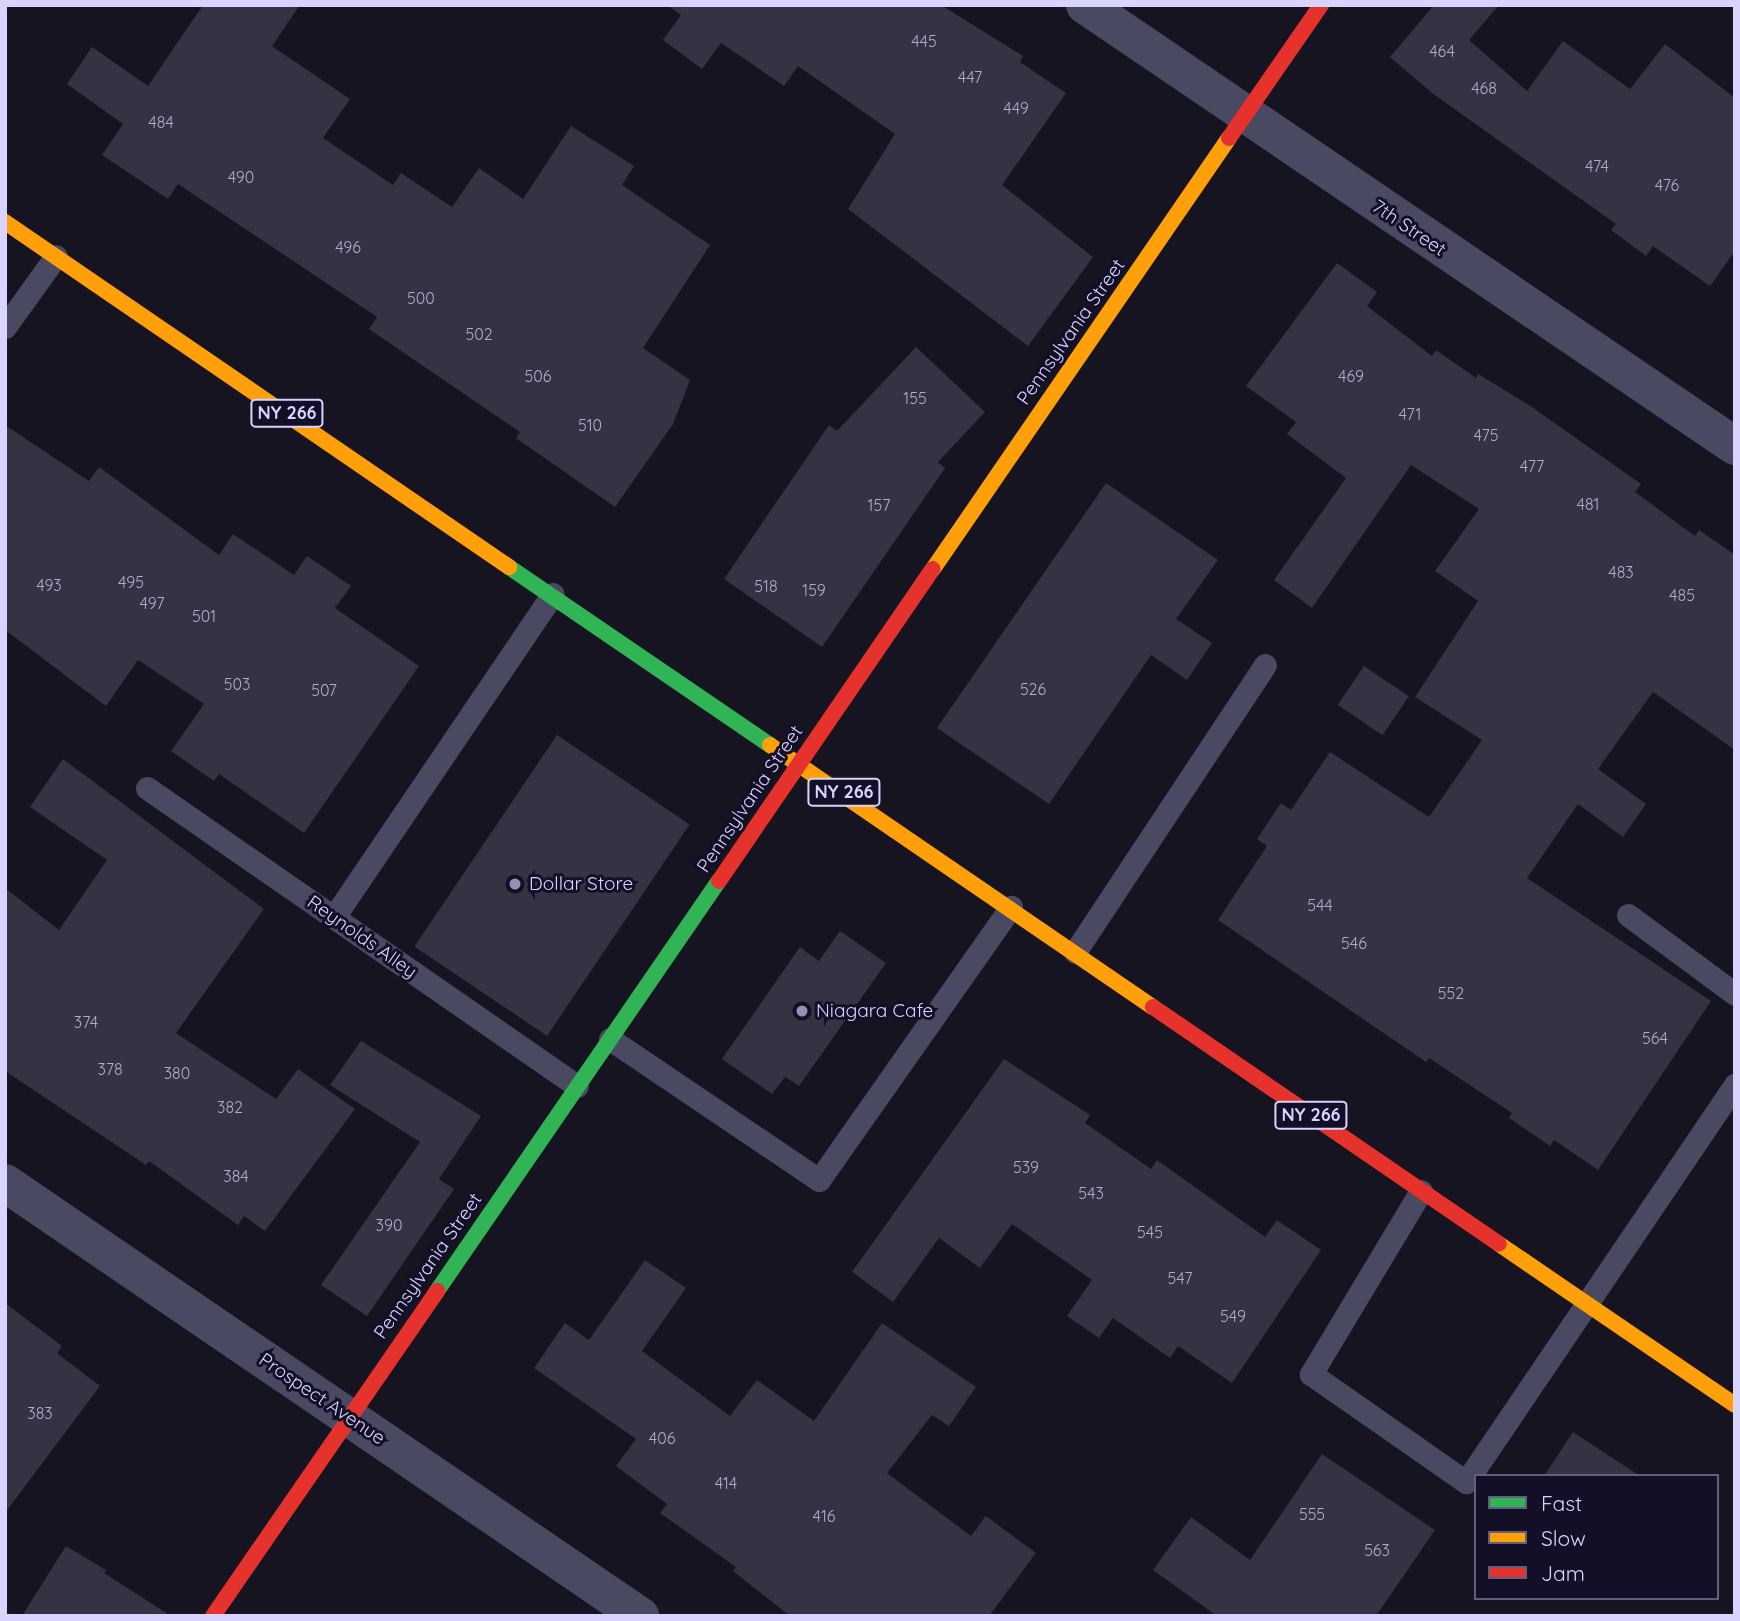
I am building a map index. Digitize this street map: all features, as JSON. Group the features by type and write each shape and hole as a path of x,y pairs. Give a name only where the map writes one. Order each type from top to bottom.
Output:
{"main road":[{"name":"Pennsylvania Street","path":"213,1616 1321,5"},
{"name":"NY 266","path":"5,222 800,762 1735,1405"}],"street":[{"name":"7th Street","path":"1085,5 1244,117 1735,446"},
{"name":"Prospect Avenue","path":"5,1183 640,1616"}],"lane":[{"path":"5,327 56,256"},
{"path":"334,917 553,594"},
{"path":"1074,951 1265,665"},
{"name":"Reynolds Alley","path":"147,788 577,1086"},
{"path":"610,1039 819,1180 1011,907"},
{"path":"1628,915 1735,994"},
{"path":"1421,1191 1311,1374 1466,1482 1735,1085"}],"building":[{"path":"203,5 300,5 272,46 350,99 323,138 393,185 401,173 452,207 479,168 523,199 571,126 634,166 622,185 710,245 643,348 690,380 673,424 615,507 516,438 520,432 369,329 377,317 178,184 168,199 102,155 123,124 67,84 92,47 148,86"},
{"path":"667,5 941,5 1023,56 1020,62 1066,93 1002,185 1093,257 1028,346 848,209 895,134 798,66 784,86 721,43 702,69 663,40 681,15"},
{"path":"1434,5 1499,5 1469,40 1527,91 1563,41 1630,89 1665,44 1735,98 1735,251 1710,286 1653,246 1646,256 1611,230 1616,224 1432,93 1390,57"},
{"path":"1337,263 1377,292 1367,306 1432,356 1436,350 1476,378 1478,374 1529,405 1641,484 1635,492 1695,536 1699,530 1735,555 1735,750 1653,692 1598,769 1646,804 1623,837 1578,804 1527,878 1711,1001 1598,1170 1554,1140 1550,1146 1509,1118 1512,1113 1429,1058 1426,1062 1218,920 1267,846 1257,839 1281,803 1291,810 1330,752 1429,817 1482,740 1415,697 1478,601 1435,571 1479,509 1411,465 1312,608 1274,580 1346,478 1287,434 1296,422 1246,386"},
{"path":"916,347 985,412 938,462 945,468 822,647 724,579 829,425 837,431"},
{"path":"5,425 89,481 99,467 219,555 233,534 294,575 307,556 351,586 335,608 419,666 304,833 219,774 214,781 171,751 204,704 138,660 106,706 5,630"},
{"path":"1106,483 1218,560 1176,619 1212,643 1187,680 1151,655 1049,804 937,728"},
{"path":"1364,666 1409,696 1382,735 1338,705"},
{"path":"557,735 690,824 547,1036 414,946"},
{"path":"63,759 264,909 176,1033 276,1099 298,1069 355,1109 265,1231 244,1216 238,1225 149,1161 146,1165 5,1071 5,888 59,930 107,860 30,807"},
{"path":"840,931 886,963 799,1086 785,1077 772,1094 722,1059 800,947 819,961"},
{"path":"361,1041 481,1116 439,1179 454,1189 367,1316 321,1285 420,1142 330,1085"},
{"path":"1004,1059 1090,1115 1085,1123 1151,1169 1157,1160 1265,1237 1277,1220 1321,1250 1232,1383 1178,1346 1170,1358 1113,1318 1099,1338 1067,1316 1092,1280 1012,1224 980,1268 939,1238 893,1302 852,1272"},
{"path":"645,1260 686,1288 642,1351 730,1416 757,1380 814,1421 882,1323 976,1387 949,1426 932,1415 887,1473 971,1536 986,1516 1036,1553 989,1616 790,1616 733,1571 736,1567 660,1513 667,1504 616,1466 636,1439 534,1368 565,1323 589,1340"},
{"path":"5,1303 62,1346 57,1353 100,1386 5,1513"},
{"path":"1573,1432 1637,1474 1545,1474"},
{"path":"1322,1454 1435,1530 1376,1616 1217,1616 1153,1570 1191,1517 1250,1560"},
{"path":"66,1546 106,1570 104,1573 171,1616 22,1616"}],"traffic: fast":[{"path":"509,567 770,745"},
{"path":"437,1291 719,881"}],"traffic: slow":[{"path":"933,569 1229,138"},
{"path":"5,222 509,567"},
{"path":"770,745 1153,1007"},
{"path":"1499,1244 1735,1405"}],"traffic: jam":[{"path":"1229,138 1321,5"},
{"path":"719,881 933,569"},
{"path":"1153,1007 1499,1244"},
{"path":"213,1616 437,1291"}],"place":[{"name":"Dollar Store","path":"515,884"},
{"name":"Niagara Cafe","path":"802,1011"}]}
